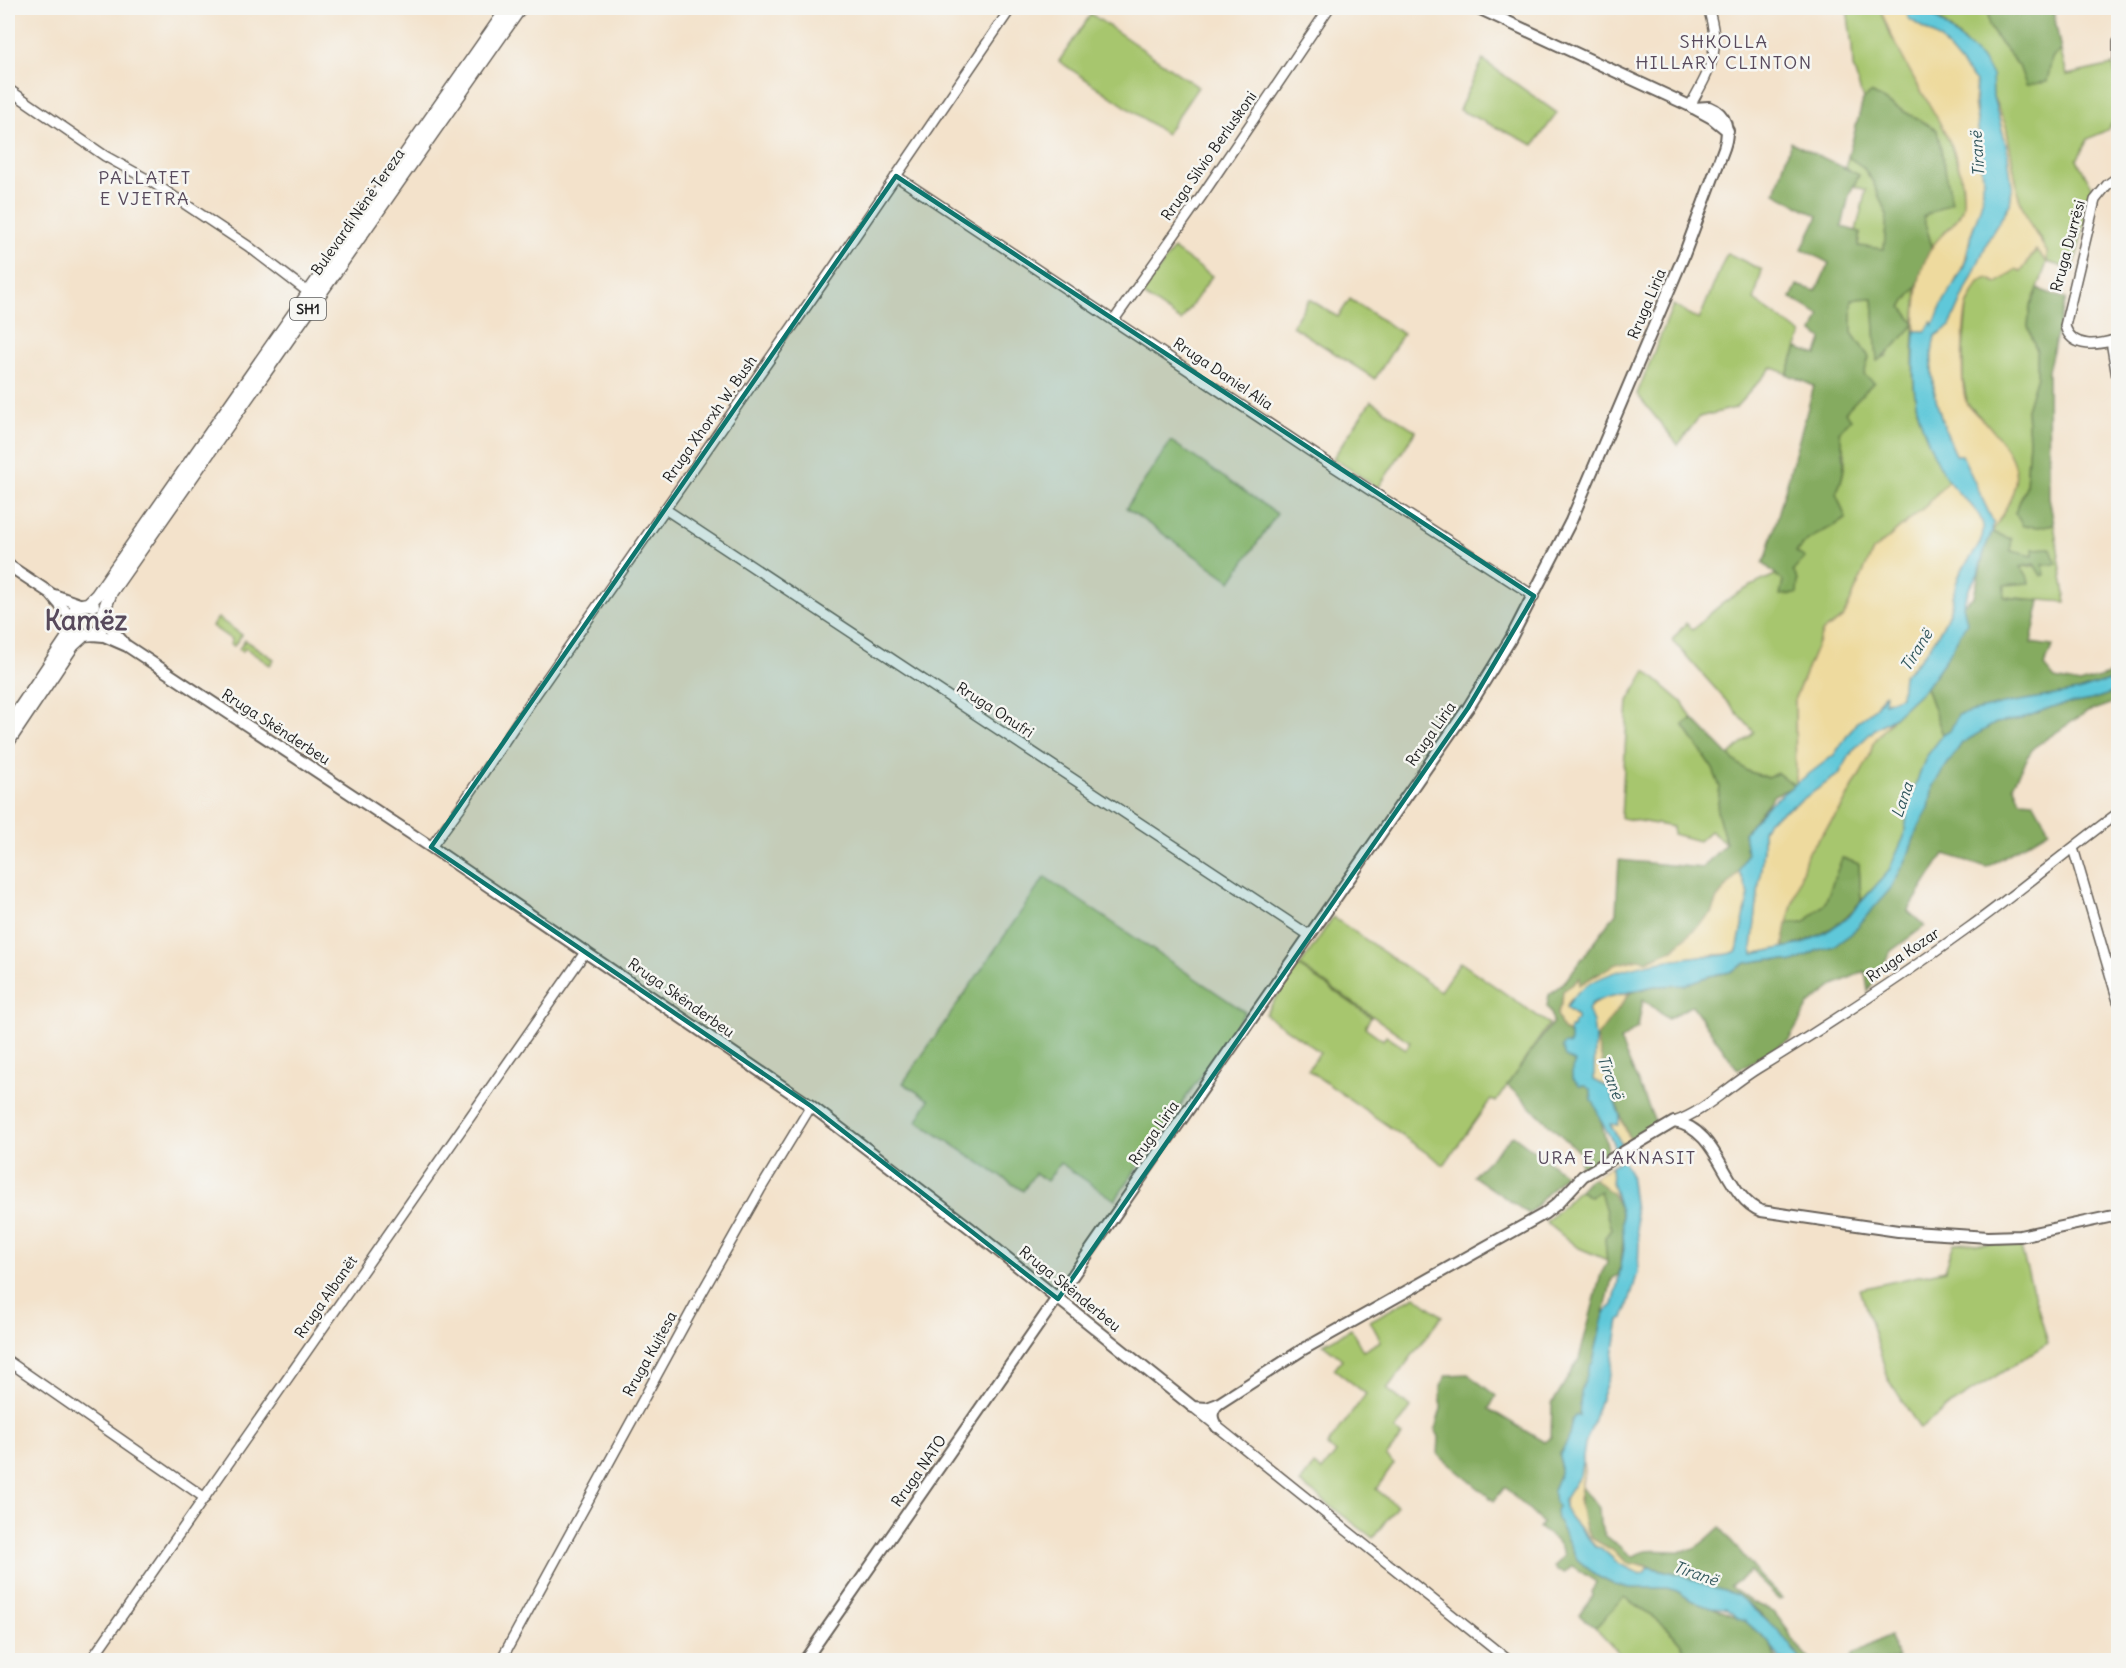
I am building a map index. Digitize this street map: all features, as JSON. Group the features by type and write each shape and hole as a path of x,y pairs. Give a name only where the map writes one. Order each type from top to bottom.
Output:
{"main road":[{"name":"Bulevardi Nënë Tereza","path":"8,726 66,640 74,610 85,604 100,590 508,8"},
{"name":"Bulevardi Nënë Tereza","path":"8,742 73,645 99,630 109,596 117,584 520,8"},
{"path":"1478,8 1692,107"},
{"name":"Rruga Liria","path":"1058,1299 1468,708 1500,659 1534,596 1571,521 1684,255 1724,148 1728,132 1725,120 1714,109 1706,106 1692,107"},
{"path":"8,565 50,593 97,607 103,617"},
{"path":"50,593 78,633 88,635"},
{"name":"Rruga Skënderbeu","path":"103,617 128,646"},
{"name":"Rruga Skënderbeu","path":"88,635 104,636 128,646 431,846 811,1106 851,1134 1193,1407"},
{"path":"1193,1407 1207,1408 1218,1404 1302,1350 1544,1214 1557,1204 1583,1176 1670,1124 1689,1126 1697,1132 1711,1148 1747,1202 1761,1211 1859,1226 1966,1237 2020,1236 2118,1215"},
{"name":"Rruga NATO","path":"805,1660 1058,1299"},
{"path":"1217,1427 1212,1415 1218,1404"}],"street":[{"name":"Rruga Xhorxh W. Bush","path":"431,846 462,806 534,697 1011,8"},
{"name":"Rruga Silvio Berluskoni","path":"1114,320 1201,197 1329,8"},
{"path":"1692,107 1707,76 1713,57 1713,23 1708,8"},
{"path":"2118,42 2118,67"},
{"path":"8,89 105,156 152,182 248,246 308,292"},
{"name":"Rruga Daniel Alia","path":"896,176 1325,461 1534,596"},
{"name":"Rruga Durrësi","path":"2115,340 2079,343 2070,338 2067,332 2066,316 2095,200 2107,185 2118,177"},
{"path":"2115,340 2118,383"},
{"name":"Rruga Onufri","path":"665,509 1309,935"},
{"name":"Rruga Kozar","path":"1670,1124 1696,1111 1962,933 2118,813"},
{"path":"2073,849 2118,1001"},
{"name":"Rruga Albanët","path":"91,1660 586,951"},
{"name":"Rruga Kujtesa","path":"501,1660 696,1303 811,1106"},
{"path":"1696,1111 1693,1123 1697,1132"},
{"path":"8,1361 205,1498"},
{"path":"1193,1407 1508,1660"}],"highlighted area":[{"path":"896,176 1534,596 1468,708 1058,1299 811,1106 431,847"}],"green space":[{"path":"1847,8 1880,8 1888,31 1944,128 1961,174 1964,205 1956,221 1932,246 1923,217 1937,130 1871,93 1863,100 1853,67"},
{"path":"1927,8 1988,8 1989,26 2019,66 2052,58 2061,51 2067,75 2113,65 2118,86 2118,116 2107,130 2088,139 2077,160 2094,190 2073,270 2047,262 2030,307 2028,326 2037,352 2037,376 2027,409 2029,440 2026,486 2015,513 2039,527 2054,524 2066,602 2004,597 2005,585 2019,567 2057,564 2011,551 2011,539 1992,532 2003,514 1981,418 1967,403 1963,379 1963,350 1967,306 1979,282 1988,278 1997,283 2016,270 2021,272 2036,250 2046,261 2042,241 2029,223 2019,198 2006,126 1993,97 1992,75 1962,40"},
{"path":"1988,8 2053,8 2061,51 2052,58 2047,82 2026,85 2019,66 1989,26"},
{"path":"1091,14 1198,87 1166,134 1059,61"},
{"path":"1483,60 1557,113 1534,145 1459,110"},
{"path":"1871,93 1937,130 1952,202 1923,217 1932,246 1917,286 1902,307 1915,324 1891,350 1877,361 1873,298 1852,299 1852,333 1869,357 1864,375 1874,382 1845,412 1851,419 1839,432 1844,463 1842,478 1836,493 1846,519 1809,539 1796,552 1805,558 1793,571 1798,580 1797,594 1780,595 1783,581 1763,563 1814,386 1787,374 1797,348 1817,355 1822,339 1813,332 1820,315 1791,298 1797,285 1816,291 1829,263 1802,249 1818,216 1775,193 1791,142 1859,175 1849,195 1842,227 1860,232 1858,246 1884,249 1887,215 1873,182 1863,167 1848,157 1863,100"},
{"path":"1848,157 1863,167 1873,182 1887,216 1884,249 1858,246 1860,232 1856,231 1866,190 1854,186 1859,175 1845,168"},
{"path":"1173,249 1212,276 1181,321 1142,294"},
{"path":"1727,253 1762,270 1754,300 1802,334 1787,374 1772,367 1735,408 1699,417 1678,445 1637,394 1673,305 1699,320"},
{"path":"1917,286 1916,301 1915,323 1902,307"},
{"path":"2038,289 2066,299 2048,370 2049,497 2054,524 2039,527 2023,526 2015,513 2026,486 2029,440 2027,409 2037,376 2037,352 2028,326 2030,307"},
{"path":"1873,298 1877,360 1887,356 1891,348 1915,324 1913,378 1917,408 1948,481 1927,505 1873,551 1843,618 1823,631 1795,698 1796,786 1777,773 1768,778 1747,771 1729,756 1754,732 1672,640 1686,623 1693,630 1722,604 1751,586 1775,575 1784,581 1793,571 1796,552 1809,539 1846,519 1836,493 1843,474 1845,458 1839,436 1840,422 1869,357 1852,333 1852,299"},
{"path":"1309,299 1338,317 1350,299 1403,334 1375,379 1292,326"},
{"path":"1371,401 1416,431 1378,488 1333,458"},
{"path":"1171,441 1277,514 1231,581 1126,508"},
{"path":"1992,532 2011,539 2011,551 2033,556 2033,549 2050,548 2057,564 2043,565 2045,575 2041,576 2034,564 2020,567 2027,575 2029,583 2005,585 2004,597 2040,601 2031,643 2053,646 2044,666 2055,679 2080,684 2118,672 2118,678 2078,691 1958,715 1950,732 1943,735 1926,687 1948,656 1963,605 1974,596 1985,548"},
{"path":"218,618 242,635 234,646 230,644 232,640 212,626"},
{"path":"245,640 274,659 270,665 245,648 242,652 239,649"},
{"path":"1646,671 1682,702 1693,719 1683,725 1713,769 1720,787 1717,811 1726,843 1710,831 1699,841 1673,834 1673,827 1621,818 1628,701"},
{"path":"1926,687 1943,735 1926,757 1909,803 1904,837 1888,873 1861,901 1859,864 1843,858 1825,903 1805,922 1787,923 1807,854 1841,809 1869,758 1873,743 1892,719"},
{"path":"2118,691 2118,701 2085,713 2033,748 2013,785 2020,800 2033,801 2049,830 1987,867 1944,854 1908,911 1925,926 1891,951 1868,991 1865,971 1836,984 1809,1005 1789,1040 1738,1070 1692,1005 1668,1019 1643,999 1638,1027 1620,1041 1656,1124 1630,1140 1603,1069 1595,1038 1630,993 1654,986 1684,985 1709,976 1730,972 1746,963 1771,959 1794,962 1818,950 1834,946 1851,934 1891,887 1907,858 1917,830 1929,808 1933,785 1962,743 1996,723 2021,719 2052,707 2091,700"},
{"path":"1693,719 1747,771 1768,778 1777,773 1796,786 1774,795 1744,833 1747,853 1739,872 1717,899 1711,914 1681,943 1647,961 1598,973 1579,986 1579,979 1563,991 1562,1002 1557,1014 1563,1030 1570,1034 1571,1049 1578,1072 1591,1090 1592,1101 1597,1106 1609,1153 1580,1171 1582,1155 1507,1085 1553,1022 1547,1006 1549,995 1566,980 1616,913 1619,860 1702,868 1726,843 1717,811 1720,787 1713,769 1683,725"},
{"path":"1842,858 1859,864 1861,901 1836,925 1816,937 1783,948 1786,923 1805,922 1825,903"},
{"path":"1045,877 1245,1012 1115,1200 1060,1163 1047,1181 1035,1173 1023,1191 917,1121 929,1100 903,1083"},
{"path":"1333,917 1440,991 1460,962 1549,1024 1496,1102 1491,1099 1444,1165 1308,1070 1320,1052 1265,1014 1298,966 1371,1017 1365,1027 1383,1040 1386,1036 1406,1049 1410,1042 1300,966"},
{"path":"1513,1135 1565,1174 1529,1214 1473,1176"},
{"path":"1593,1178 1607,1188 1617,1200 1622,1220 1622,1254 1619,1274 1612,1279 1593,1362 1581,1392 1579,1416 1575,1416 1572,1420 1568,1441 1560,1454 1560,1473 1553,1490 1558,1507 1557,1519 1577,1559 1597,1576 1615,1585 1629,1588 1667,1588 1677,1591 1691,1600 1745,1621 1769,1642 1777,1660 1690,1660 1671,1632 1624,1597 1595,1628 1579,1615 1593,1596 1592,1591 1596,1582 1572,1566 1565,1573 1557,1571 1554,1567 1564,1555 1560,1545 1539,1528 1542,1523 1505,1487 1494,1501 1438,1455 1439,1437 1435,1429 1441,1409 1441,1386 1447,1375 1468,1374 1496,1396 1489,1409 1544,1442 1551,1437 1552,1404 1579,1359 1601,1274 1607,1263 1605,1238 1611,1229 1600,1191 1590,1197 1579,1190"},
{"path":"1579,1190 1590,1197 1600,1190 1611,1229 1605,1238 1607,1260 1577,1247 1546,1222"},
{"path":"1954,1243 2020,1245 2048,1343 1952,1404 1920,1429 1888,1378 1860,1289 1945,1270"},
{"path":"1415,1296 1442,1316 1387,1389 1411,1408 1395,1430 1402,1436 1386,1457 1394,1464 1376,1489 1397,1506 1373,1538 1300,1483 1314,1465 1322,1471 1336,1453 1327,1446 1366,1394 1334,1369 1342,1359 1323,1344 1351,1329 1363,1351 1381,1341 1370,1321"},
{"path":"1581,1485 1599,1508 1600,1524 1605,1535 1633,1557 1647,1551 1678,1551 1694,1548 1720,1527 1761,1577 1782,1598 1778,1599 1750,1572 1730,1587 1752,1602 1774,1612 1810,1660 1801,1660 1759,1612 1737,1595 1682,1575 1639,1564 1630,1565 1612,1550 1591,1538 1585,1529 1579,1510"},
{"path":"1624,1597 1671,1632 1690,1660 1625,1660 1595,1628"},
{"path":"1889,1635 1899,1660 1849,1660 1854,1654"}],"sand":[{"path":"1880,8 1902,8 1907,11 1909,18 1940,39 1976,81 1974,103 1981,146 1984,186 1982,205 1971,234 1965,262 1932,327 1932,323 1926,331 1915,331 1920,277 1932,247 1962,210 1963,187 1950,143 1898,49"},
{"path":"1993,97 2006,126 2019,198 2029,223 2047,252 2047,262 2036,250 2021,272 2015,270 1997,283 1988,278 1979,282 1967,306 1962,355 1963,384 1967,403 1989,426 2010,454 2016,478 2009,501 1992,532 1993,522 1961,455 1956,455 1939,412 1933,382 1932,351 1935,336 1950,326 1990,236 2010,204 2012,187 2007,148"},
{"path":"1948,481 1977,512 1983,524 1983,531 1980,544 1960,573 1942,628 1924,654 1903,675 1902,696 1884,703 1884,694 1874,709 1856,723 1834,755 1796,786 1795,698 1823,631 1843,618 1873,551 1927,505"},
{"path":"1892,719 1873,743 1869,758 1840,810 1807,854 1787,923 1783,948 1753,954 1763,830 1768,820 1839,774 1853,750 1876,728"},
{"path":"1739,872 1749,894 1737,951 1732,954 1656,963 1611,974 1570,1000 1566,1008 1577,1017 1577,1021 1569,1033 1563,1030 1557,1014 1562,1002 1563,991 1580,978 1579,985 1614,965 1638,959 1647,961 1673,949 1711,914 1717,899"},
{"path":"1630,993 1596,1038 1609,1088 1594,1080 1595,1038 1588,1010 1601,999"},
{"path":"1620,1116 1630,1140 1622,1145 1610,1124 1618,1125"},
{"path":"1611,1166 1616,1200 1612,1193 1593,1178"},
{"path":"1583,1459 1584,1472 1579,1499 1585,1529 1591,1538 1612,1550 1630,1565 1639,1564 1648,1567 1645,1572 1640,1574 1618,1563 1601,1548 1596,1547 1570,1517 1564,1506 1567,1494 1580,1475"}],"water":[{"path":"1902,8 1925,8 1981,58 1992,75 1993,97 2007,148 2012,187 2010,204 1990,236 1950,326 1935,336 1932,351 1933,381 1939,412 1956,455 1962,455 1993,522 1992,532 1978,574 1969,588 1963,605 1967,622 1948,656 1926,687 1893,718 1876,728 1853,750 1839,774 1768,820 1763,830 1753,954 1802,944 1828,931 1848,917 1888,872 1904,837 1909,803 1926,757 1943,735 1950,731 1958,715 2008,703 2078,691 2118,678 2118,691 2091,700 2052,707 2021,719 1996,723 1962,743 1933,785 1929,808 1891,888 1851,934 1834,946 1818,950 1794,962 1771,959 1746,963 1730,972 1709,976 1684,985 1654,986 1592,1003 1588,1010 1593,1022 1595,1038 1594,1080 1609,1088 1620,1116 1618,1125 1610,1124 1622,1145 1615,1150 1592,1101 1591,1090 1585,1086 1579,1086 1572,1078 1575,1062 1565,1057 1562,1047 1564,1044 1570,1045 1570,1028 1573,1028 1577,1016 1566,1008 1580,990 1592,982 1622,970 1654,962 1724,955 1737,951 1749,894 1739,872 1747,853 1744,833 1769,804 1834,755 1856,723 1874,709 1885,693 1884,703 1901,696 1903,675 1924,654 1942,628 1950,610 1958,578 1978,546 1983,533 1981,519 1973,507 1951,485 1934,454 1917,408 1914,389 1915,331 1926,331 1931,322 1933,326 1964,266 1981,205 1983,175 1975,95 1976,82 1940,39 1908,18 1907,11"},
{"path":"1622,1159 1630,1173 1639,1242 1638,1272 1624,1318 1619,1320 1610,1373 1585,1445 1580,1475 1564,1500 1564,1506 1570,1517 1595,1547 1601,1548 1618,1563 1640,1574 1648,1567 1682,1575 1737,1595 1780,1632 1801,1660 1780,1660 1769,1642 1745,1621 1738,1619 1725,1608 1711,1607 1667,1588 1630,1588 1615,1585 1597,1576 1577,1559 1557,1519 1558,1507 1553,1490 1560,1473 1560,1454 1568,1441 1572,1420 1575,1416 1579,1416 1581,1392 1593,1362 1602,1321 1606,1311 1613,1305 1624,1249 1622,1215 1612,1182 1611,1166"}],"district":[{"name":"SHKOLLA HILLARY CLINTON","path":"1724,52"},
{"name":"PALLATET E VJETRA","path":"145,188"},
{"name":"Kamëz","path":"86,621"},
{"name":"URA E LAKNASIT","path":"1617,1158"}],"water label":[{"name":"Tiranë","path":"1977,154"},
{"name":"Tiranë","path":"1916,650"},
{"name":"Lana","path":"1902,800"},
{"name":"Tiranë","path":"1611,1077"},
{"name":"Tiranë","path":"1696,1573"}]}
